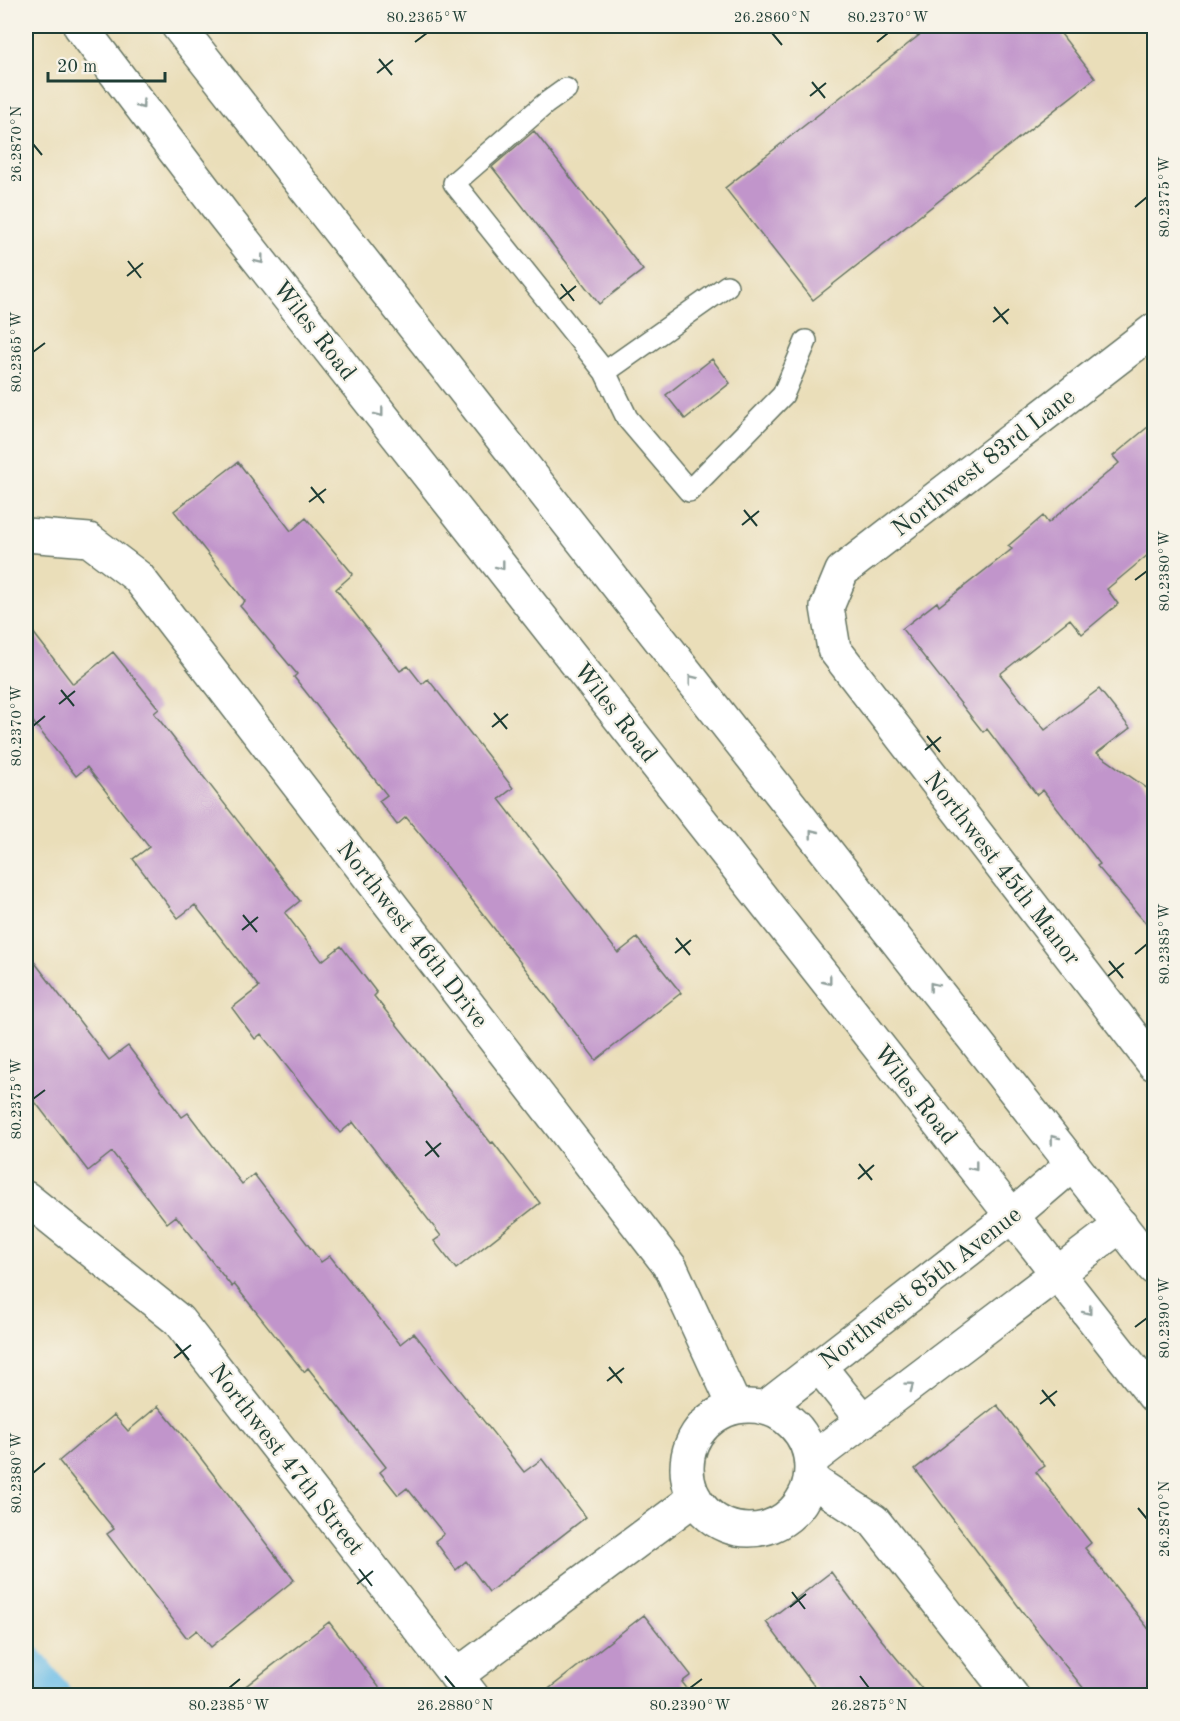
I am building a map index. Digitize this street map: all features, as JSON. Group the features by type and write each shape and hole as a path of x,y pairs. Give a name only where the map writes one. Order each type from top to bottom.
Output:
{"street":[{"name":"Wiles Road","path":"80,26 222,213 1155,1396"},
{"path":"178,26 1155,1268"},
{"name":"Northwest 83rd Lane","path":"827,607 842,571 1155,330"},
{"name":"Northwest 46th Drive","path":"26,535 89,540 138,577 671,1268 750,1407"},
{"name":"Northwest 45th Manor","path":"827,607 834,650 1155,1064"},
{"name":"Northwest 85th Avenue","path":"750,1407 819,1366 1012,1216 1073,1164"},
{"name":"Northwest 47th Street","path":"26,1198 178,1320 464,1686"},
{"path":"810,1470 863,1421 1121,1225"},
{"path":"819,1366 863,1421"},
{"path":"750,1407 782,1415 796,1428 806,1443 810,1470 804,1497 792,1512 777,1523 759,1530 740,1530 722,1524 706,1513 695,1498 688,1480 687,1461 692,1442 703,1426 717,1414 750,1407"},
{"path":"810,1470 874,1521 1012,1695"},
{"path":"464,1686 695,1498"}],"lane":[{"path":"566,89 545,104 454,183 605,372 627,418 689,491 783,395 806,341"},
{"path":"605,372 727,286"}],"building":[{"path":"931,26 1055,26 1095,78 813,300 725,188"},
{"path":"534,131 643,270 599,304 492,167"},
{"path":"712,359 730,383 685,419 666,395"},
{"path":"1155,421 1155,549 1107,589 1118,604 1082,634 1070,619 1000,674 1045,730 1099,689 1130,728 1097,753 1155,794 1155,934 1097,866 1100,864 1043,790 1037,795 987,729 983,732 902,629 937,602 939,606 1012,549 1008,546 1043,516 1048,523 1119,463 1113,456"},
{"path":"238,462 291,531 306,518 353,574 336,589 400,671 408,666 422,684 428,679 513,788 499,799 618,953 637,938 681,993 596,1060 406,817 397,825 379,801 387,795 294,677 297,674 240,606 245,601 174,511"},
{"path":"26,623 73,684 113,652 159,709 154,713 300,901 285,913 322,961 341,946 377,993 374,996 540,1203 456,1269 434,1241 441,1236 353,1122 340,1133 261,1034 255,1039 232,1008 259,987 195,905 178,918 133,859 149,847 87,767 76,776 26,713"},
{"path":"26,951 109,1060 128,1046 182,1117 188,1113 242,1184 254,1174 321,1262 330,1256 400,1344 414,1333 524,1472 542,1459 586,1517 489,1592 466,1561 456,1570 435,1541 444,1534 407,1488 398,1495 380,1472 386,1467 308,1368 304,1372 176,1216 167,1223 112,1152 88,1171 26,1090"},
{"path":"997,1405 1045,1466 1036,1472 1091,1543 1085,1548 1155,1637 1155,1695 1089,1695 1037,1631 915,1469"},
{"path":"158,1406 294,1580 211,1647 197,1630 187,1638 107,1534 114,1529 59,1461 114,1415 128,1431"},
{"path":"831,1572 880,1638 927,1695 821,1695 766,1622"},
{"path":"644,1615 691,1675 682,1682 692,1695 541,1695"},
{"path":"329,1622 385,1695 234,1695"}],"waterway":[{"path":"26,1664 51,1696"}]}
